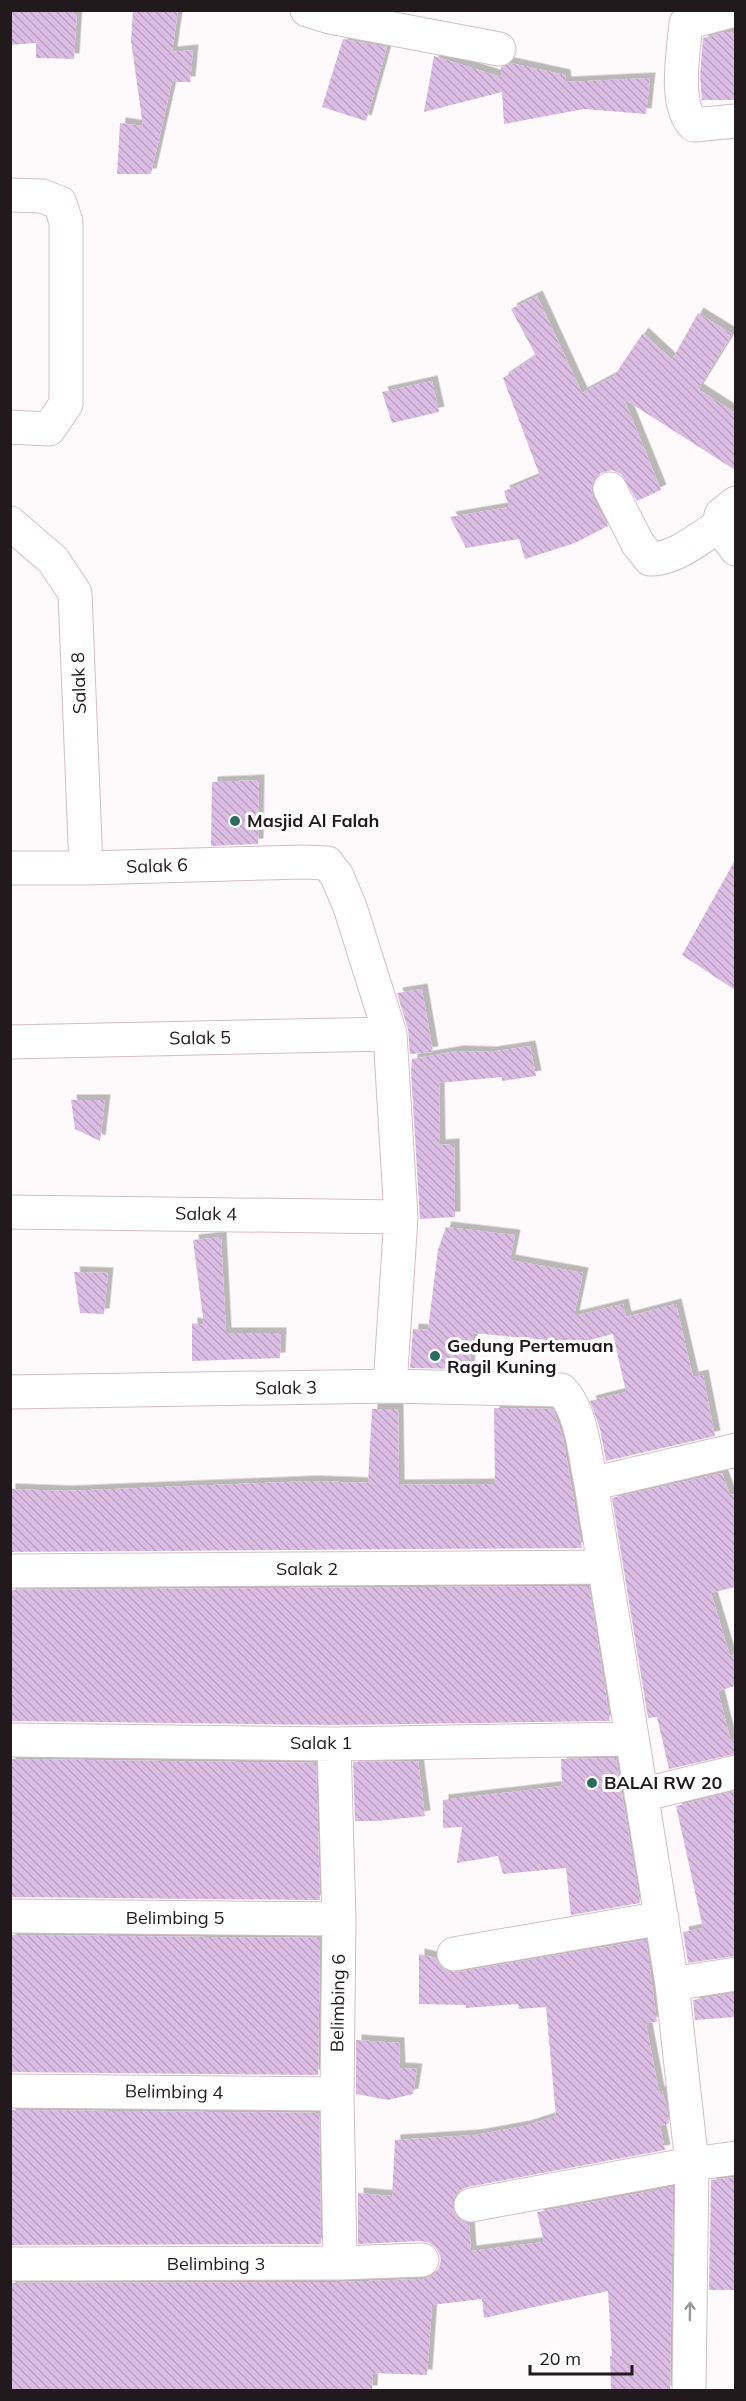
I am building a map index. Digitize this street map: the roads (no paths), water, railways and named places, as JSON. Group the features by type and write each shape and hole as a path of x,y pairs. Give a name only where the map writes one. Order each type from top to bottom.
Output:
{"street":[{"path":"307,10 330,17 499,49"},
{"path":"734,10 686,23 682,70 684,111 694,124 735,121"},
{"path":"10,195 42,196 60,203 66,222 66,404 49,429 10,427"},
{"path":"610,489 638,544 650,559 659,560 730,526"},
{"name":"Salak 8","path":"10,523 53,560 75,592 86,868"},
{"name":"Salak 6","path":"10,868 327,863 337,876 350,907 390,1034"},
{"path":"390,1034 400,1217 390,1386"},
{"name":"Salak 5","path":"10,1042 390,1034"},
{"name":"Salak 4","path":"10,1212 400,1217"},
{"name":"Salak 3","path":"10,1392 390,1386 561,1390 570,1399 576,1412 591,1484"},
{"path":"689,2391 692,2164 672,1984 591,1484 735,1450"},
{"name":"Salak 2","path":"10,1571 604,1567"},
{"name":"Salak 1","path":"10,1740 334,1744 632,1739"},
{"name":"Belimbing 6","path":"334,1744 339,1919 337,2094 340,2263"},
{"path":"641,1795 735,1772"},
{"name":"Belimbing 5","path":"10,1916 339,1919"},
{"path":"454,1954 662,1918"},
{"path":"672,1984 735,1974"},
{"name":"Belimbing 4","path":"10,2091 337,2094"},
{"path":"471,2205 735,2158"},
{"name":"Belimbing 3","path":"10,2264 340,2263 422,2260"}],"place":[{"name":"Masjid Al Falah","path":"235,821"},
{"name":"Gedung Pertemuan Ragil Kuning","path":"435,1356"},
{"name":"BALAI RW 20","path":"592,1783"}]}
